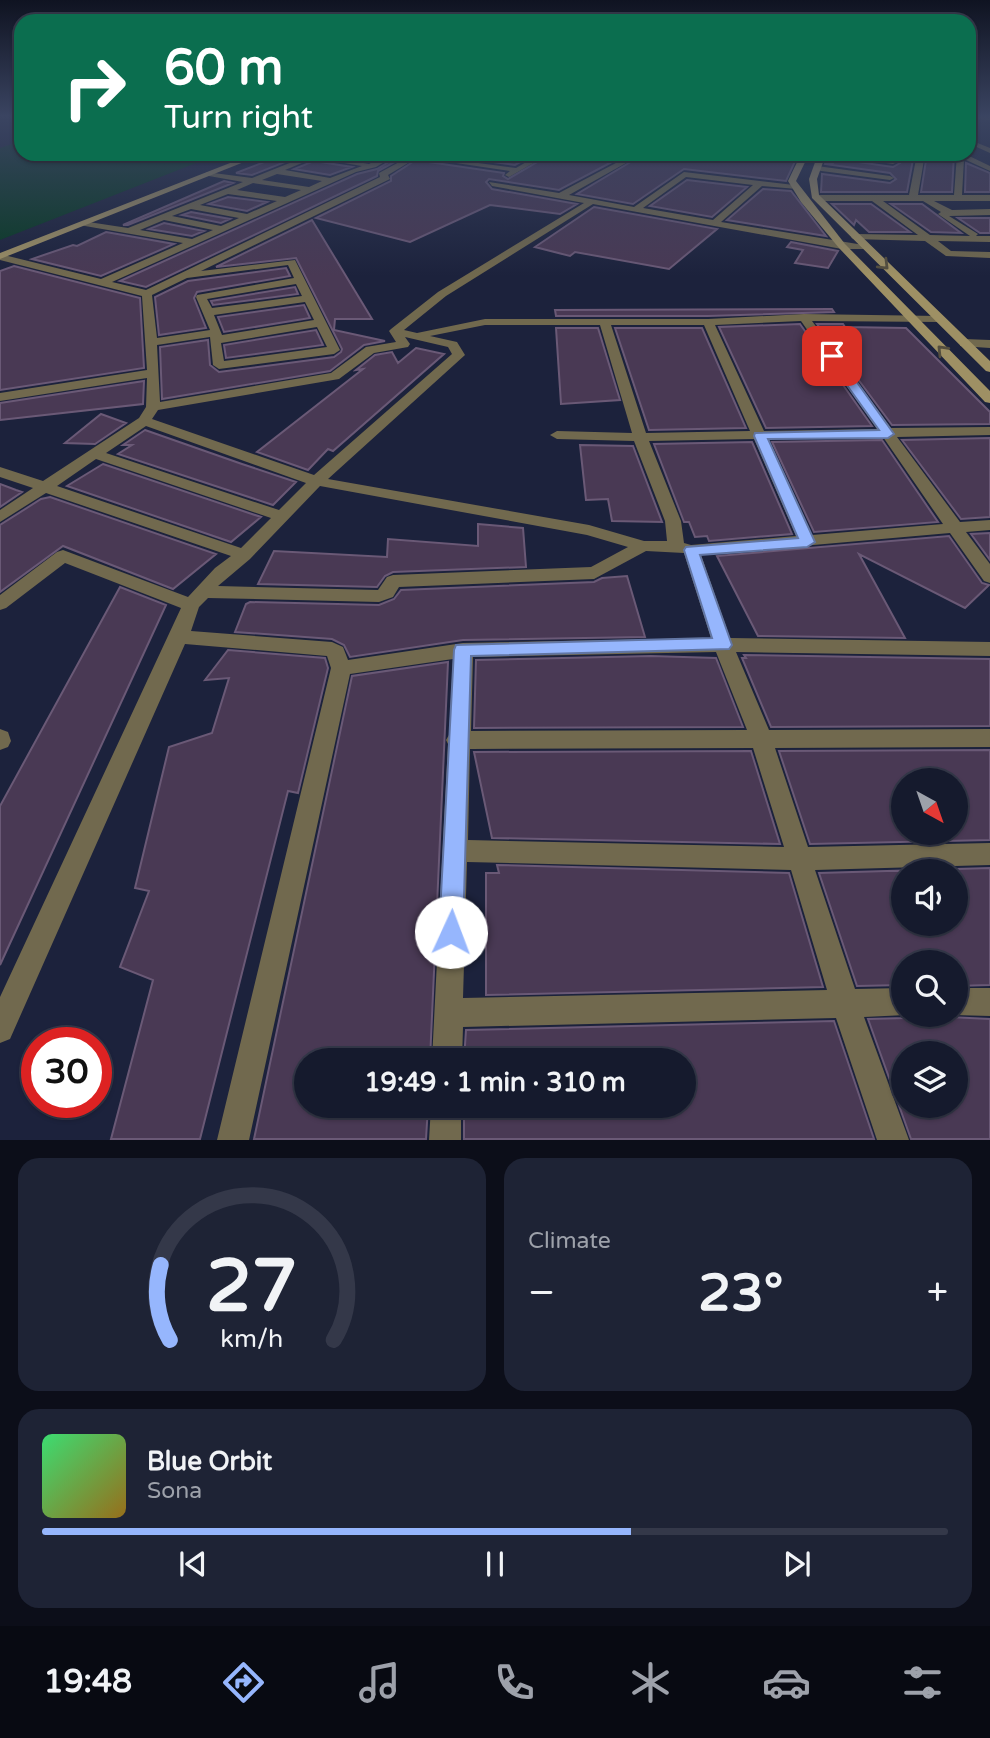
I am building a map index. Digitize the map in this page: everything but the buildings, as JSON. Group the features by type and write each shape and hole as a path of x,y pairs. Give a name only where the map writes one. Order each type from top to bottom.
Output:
{"street":[{"path":"0,247 202,169"},
{"path":"0,256 221,169"},
{"path":"129,231 278,169"},
{"path":"104,282 356,169"},
{"path":"0,256 147,294 387,177 382,175 392,169"},
{"path":"511,169 517,170"},
{"path":"558,197 610,169"},
{"path":"797,169 792,181 794,187 842,246 990,399"},
{"path":"817,169 813,179 817,198 990,368"},
{"path":"886,198 891,169"},
{"path":"914,198 919,169"},
{"path":"958,198 960,169"},
{"path":"517,170 492,184 842,246 865,246"},
{"path":"273,171 330,180"},
{"path":"209,174 349,196"},
{"path":"636,209 684,174 794,187"},
{"path":"715,223 760,183"},
{"path":"226,190 286,200"},
{"path":"817,198 990,198"},
{"path":"874,198 949,254 990,255"},
{"path":"924,198 950,213"},
{"path":"153,407 335,376 370,350 404,344 404,333 442,294 593,201"},
{"path":"188,206 248,217"},
{"path":"977,227 956,227 942,214 990,212"},
{"path":"162,217 223,229"},
{"path":"85,223 192,242"},
{"path":"965,227 979,239"},
{"path":"856,237 990,239"},
{"path":"190,275 291,262 299,280 307,299 318,323 334,350 219,365 216,336 201,297 206,294 299,280"},
{"path":"0,517 144,421 153,407 154,373 147,294"},
{"path":"209,312 307,299"},
{"path":"404,333 485,323 605,324 804,317 939,319"},
{"path":"804,317 990,577"},
{"path":"708,322 807,542"},
{"path":"150,342 318,323"},
{"path":"605,324 640,437 762,740 845,1003 893,1139"},
{"path":"0,1029 197,598 221,572 244,555 316,481 459,355 453,345 404,333"},
{"path":"964,344 990,344"},
{"path":"0,397 154,373"},
{"path":"144,421 316,481 589,530 643,546 684,548 807,542 990,525"},
{"path":"557,435 760,436 990,431"},
{"path":"95,454 282,516"},
{"path":"0,472 244,555"},
{"path":"0,604 63,556 197,598 379,596 387,593 393,581 594,573 643,546"},
{"path":"179,637 332,649 337,652 341,668 233,1139"},
{"path":"341,668 463,650 723,645 990,649"},
{"path":"448,1048 457,740 463,650"},
{"path":"457,740 990,738"},
{"path":"454,851 799,859 990,854"},
{"path":"449,1013 891,1002"},
{"path":"968,1002 990,1002"},
{"path":"445,1139 446,1118"}],"green space":[{"path":"0,169 180,169 0,240"}],"route":[{"path":"451,932 457,740 463,650 723,645 691,550 807,542 760,436 888,434 832,356"}]}
